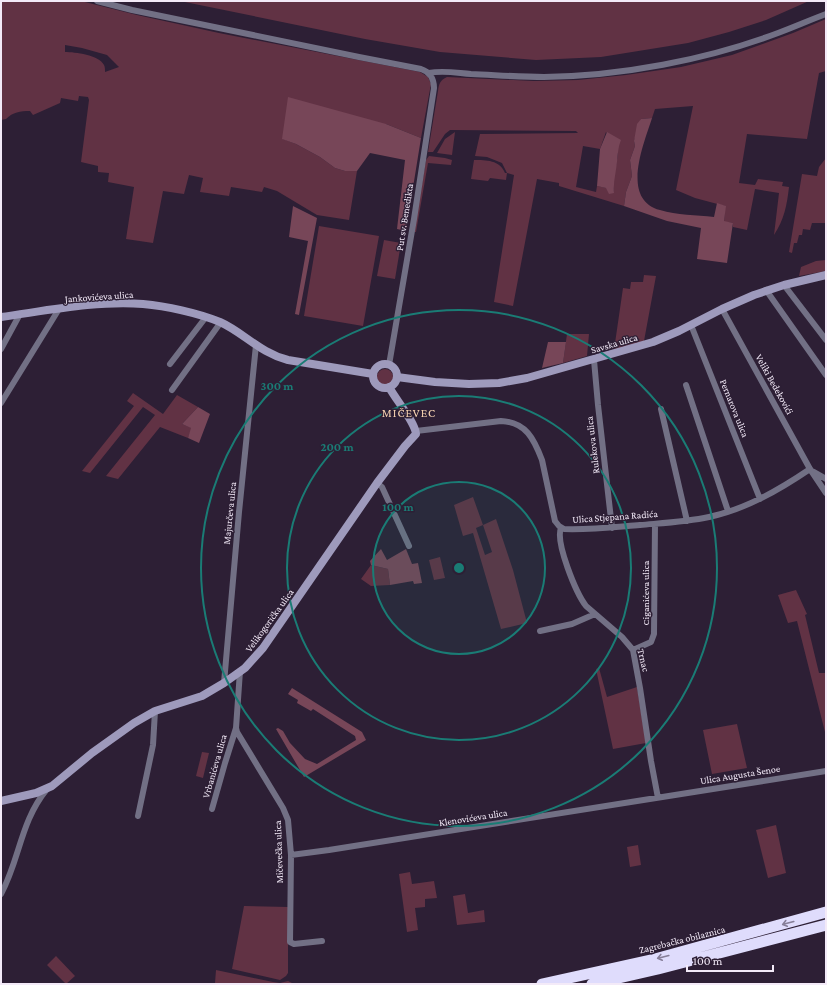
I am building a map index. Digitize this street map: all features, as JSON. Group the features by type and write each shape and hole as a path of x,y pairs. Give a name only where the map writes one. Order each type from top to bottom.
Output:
{"highway":[{"name":"Zagrebačka obilaznica","path":"542,984 676,953 826,912"},
{"path":"592,984 658,969 826,925"}],"street":[{"path":"97,1 421,69 429,73 440,71 504,76 544,77 585,75 637,69 690,60 779,33 826,14"},
{"name":"Put sv. Benedikta","path":"389,365 434,88 433,79 429,73"},
{"name":"Savska ulica","path":"396,377 452,384 499,383 527,378 654,342 722,309 766,290 826,275"},
{"path":"784,285 826,340"},
{"path":"766,290 826,374"},
{"name":"Jankovićeva ulica","path":"1,317 99,304 143,304 206,317 221,322 275,356 288,360 373,374"},
{"path":"1,403 59,309"},
{"name":"Veliki Bedekovići","path":"722,309 810,469 826,493"},
{"path":"1,349 20,314"},
{"path":"170,364 206,317"},
{"path":"172,390 221,322"},
{"name":"Pernarova ulica","path":"691,325 760,499"},
{"name":"Majurčeva ulica","path":"224,683 256,345"},
{"name":"Rulekova ulica","path":"594,360 612,528"},
{"path":"389,365 395,371 396,377 394,384 389,387 378,387 373,380 374,370 379,366 389,365"},
{"path":"686,385 728,511"},
{"path":"389,387 416,431"},
{"path":"662,409 687,521"},
{"name":"Ulica Stjepana Radića","path":"416,431 501,422 515,423 521,426 531,437 539,451 557,524 561,528 568,529 612,528 687,521 711,516 760,499 810,469"},
{"name":"Velikogorička ulica","path":"1,801 30,795 47,789 126,728 155,711 202,696 245,668 262,648 377,483 405,446 415,436 416,431"},
{"path":"810,469 826,479"},
{"path":"377,483 382,487 409,546"},
{"name":"Ciganićeva ulica","path":"633,650 651,642 654,634 655,524"},
{"name":"Trnac","path":"561,528 560,537 564,555 574,584 582,600 595,614 622,637 633,650 658,798"},
{"path":"540,631 572,624 595,614"},
{"name":"Mičevečka ulica","path":"240,672 236,728 240,739 286,814 288,820 291,856 290,942 294,944 322,941"},
{"path":"138,816 154,745 155,711"},
{"name":"Vrbanićeva ulica","path":"212,809 236,728"},
{"name":"Ulica Augusta Šenoe","path":"658,798 826,771"},
{"path":"1,894 9,877 31,813 47,789"},
{"name":"Klenovićeva ulica","path":"291,856 658,798"}],"shaded area":[{"path":"1,1 81,1 219,33 420,72 428,77 431,84 421,138 386,124 283,139 320,157 335,168 345,171 357,171 349,220 317,215 277,191 264,187 262,192 231,187 229,196 200,192 203,178 189,175 184,194 163,191 153,243 126,239 134,187 108,182 109,173 98,172 98,166 81,162 89,100 88,97 79,96 78,101 61,98 60,103 33,115 30,111 20,112 14,113 6,119 1,120","holes":["65,45 107,55 119,67 105,72 104,65 92,56 80,53 65,52"]},
{"path":"180,1 809,1 766,20 688,43 601,57 536,60 440,52 365,39"},
{"path":"826,19 826,71 819,73 807,139 747,134 739,183 755,185 758,179 783,182 782,186 789,187 784,212 774,235 779,193 755,189 747,230 733,227 733,223 724,222 725,206 695,198 676,190 693,106 655,109 652,118 641,119 634,141 635,146 630,160 632,176 626,192 624,206 559,186 559,183 537,179 513,306 494,302 514,175 507,173 502,163 487,157 475,156 480,134 578,133 576,131 450,130 445,134 433,152 428,152 438,89 440,82 443,79 447,77 534,81 578,80 681,67 732,55 793,33","holes":["606,132 618,147 613,183 614,193 607,188 597,186 596,192 576,187 583,146 600,149"]},
{"path":"288,97 386,124 421,138 406,231 397,229 405,160 370,153 357,171 345,171 335,168 320,157 296,144 282,139"},
{"path":"652,118 640,156 638,170 638,183 641,195 648,204 660,210 680,214 714,217 717,203 726,206 724,221 733,223 727,263 697,259 701,228 667,221 624,206 626,192 632,176 630,160 635,146 634,141 637,124 641,119"},
{"path":"455,132 452,155 437,153 445,139"},
{"path":"607,132 621,140 614,181 614,193 609,194 606,188 597,186 600,149"},
{"path":"429,156 452,160 451,165 428,163 416,232 414,232 426,160"},
{"path":"826,158 826,223 812,223 810,230 803,229 802,235 799,235 797,243 794,243 792,253 789,252 802,174 817,176 819,167"},
{"path":"474,160 496,163 500,165 505,173 507,173 506,180 490,178 488,181 471,179"},
{"path":"293,206 317,218 299,315 295,314 308,241 289,237"},
{"path":"319,226 379,236 363,326 304,316"},
{"path":"384,240 401,243 395,279 377,276"},
{"path":"826,260 826,271 799,276 801,267 816,261"},
{"path":"644,275 656,276 644,341 614,350 623,288 630,289 631,282 643,282"},
{"path":"567,334 589,334 587,356 563,363"},
{"path":"548,342 566,342 563,363 542,368"},
{"path":"382,369 388,369 393,374 391,383 388,385 382,385 377,380 377,374"},
{"path":"133,393 163,414 177,395 198,407 182,424 192,428 188,438 160,427 118,479 106,476 155,415 143,407 90,473 82,471 134,406 127,401"},
{"path":"198,407 210,414 199,443 188,438 191,428 182,424"},
{"path":"473,497 483,525 496,519 513,570 527,623 501,629 473,533 463,536 454,505","holes":["483,525 492,552 485,555 476,528"]},
{"path":"381,549 387,560 406,549 412,564 418,563 422,583 414,584 413,581 390,585 388,569 371,565 370,561"},
{"path":"440,557 445,578 434,580 429,560"},
{"path":"371,565 388,569 390,585 371,586 361,579"},
{"path":"796,590 807,614 805,615 819,673 826,673 826,736 797,621 788,623 778,595"},
{"path":"599,668 607,697 637,687 646,743 613,749 596,669"},
{"path":"292,688 362,732 366,740 304,777 276,729 278,728 283,731 290,743 305,759 317,764 356,740 355,736 313,709 311,711 297,703 298,700 288,694"},
{"path":"737,724 747,768 712,774 703,730"},
{"path":"202,752 209,753 203,778 196,776"},
{"path":"776,825 786,873 768,878 756,830"},
{"path":"638,845 641,865 630,867 627,847"},
{"path":"410,872 412,884 434,881 437,898 425,899 425,907 415,908 418,930 407,932 399,874"},
{"path":"465,894 468,913 484,910 485,922 457,925 453,896"},
{"path":"244,906 288,907 288,973 280,980 232,969"},
{"path":"56,956 75,976 66,984 47,965"},
{"path":"216,970 273,982 280,983 288,981 294,984 197,984 215,983"}],"district":[{"name":"MIČEVEC","path":"409,413"}]}
